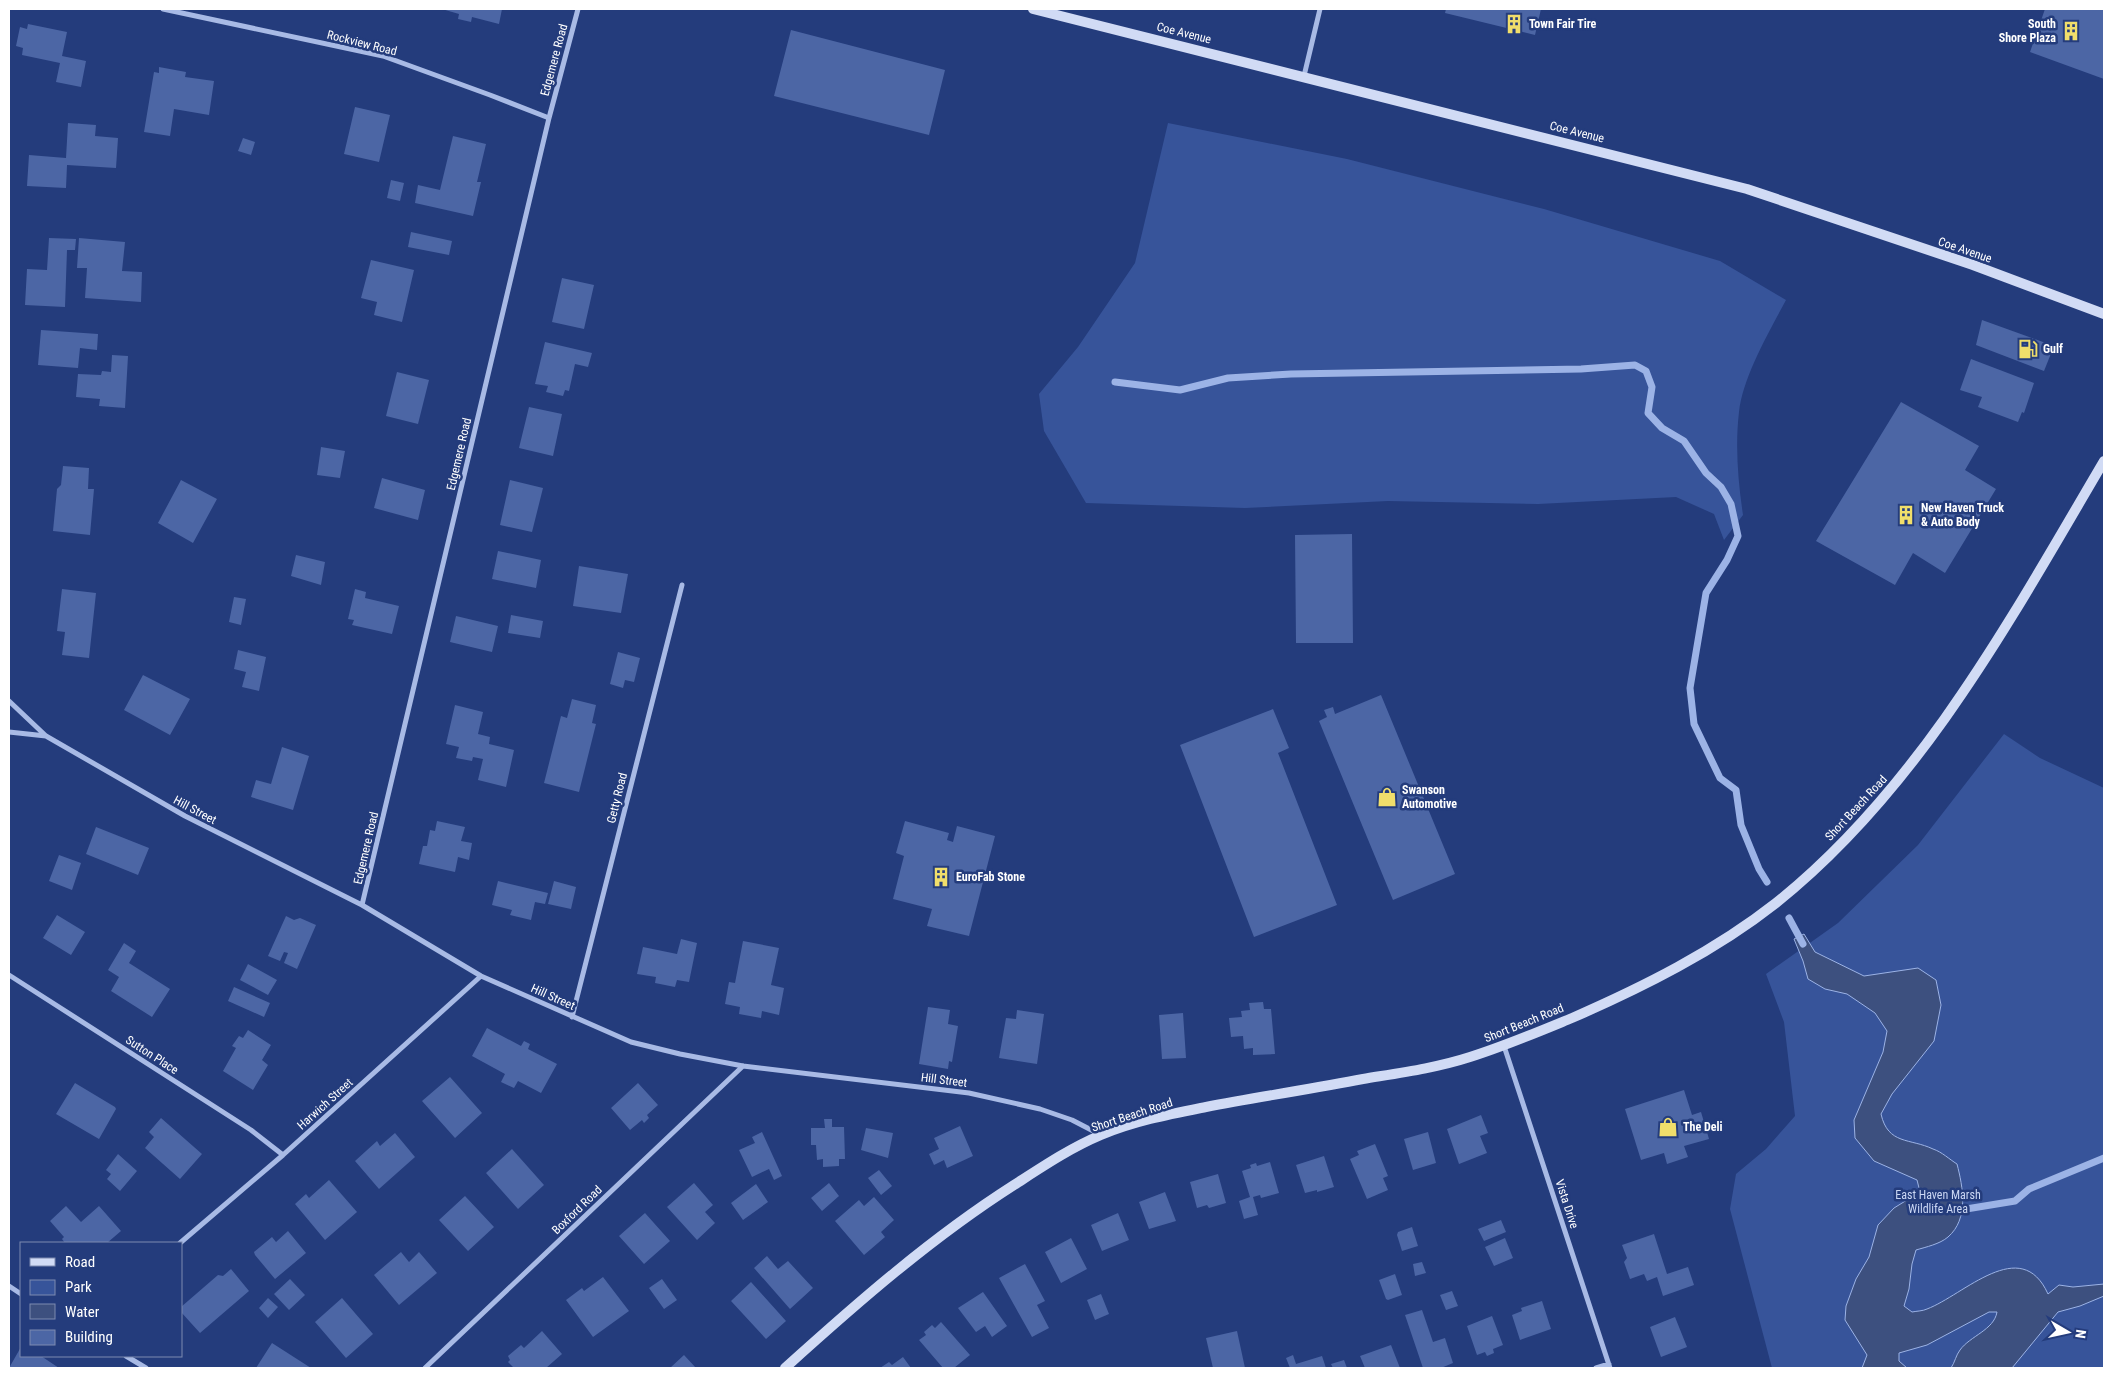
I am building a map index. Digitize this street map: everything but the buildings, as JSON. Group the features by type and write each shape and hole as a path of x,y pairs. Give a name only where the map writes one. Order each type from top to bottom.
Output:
{"main road":[{"name":"Coe Avenue","path":"1033,9 1747,189 1974,265 2104,314"},
{"name":"Short Beach Road","path":"784,1368 856,1304 967,1215 1047,1164 1101,1135 1169,1114 1431,1066 1466,1058 1504,1046 1618,997 1690,959 1739,929 1775,904 1820,865 1880,802 1930,740 2040,570 2104,461"}],"street":[{"name":"Rockview Road","path":"163,9 383,56 549,118"},
{"name":"Edgemere Road","path":"362,905 549,118 578,9"},
{"path":"1304,76 1320,9"},
{"name":"Getty Road","path":"572,1017 682,585"},
{"name":"Hill Street","path":"9,701 46,736 194,821 362,905 481,976 631,1042 743,1066 969,1093 1040,1109 1072,1120 1101,1135"},
{"name":"Hill Street","path":"9,732 46,736"},
{"name":"Sutton Place","path":"9,975 251,1130 283,1155"},
{"name":"Harwich Street","path":"181,1242 283,1155 481,976"},
{"name":"Vista Drive","path":"1504,1046 1610,1366"},
{"name":"Boxford Road","path":"425,1368 743,1066"},
{"path":"9,1286 20,1293"},
{"path":"128,1357 146,1368"},
{"path":"1596,1368 1610,1366"}],"green space":[{"path":"1168,123 1347,159 1544,209 1720,261 1786,300 1751,369 1741,398 1737,451 1743,515 1724,540 1714,514 1676,497 1538,504 1388,501 1245,508 1086,503 1044,431 1039,394 1078,347 1135,263"},
{"name":"East Haven Marsh Wildlife Area","path":"2004,734 2040,758 2104,788 2104,1368 1772,1368 1730,1209 1736,1174 1766,1149 1795,1116 1784,1022 1766,974 1838,923 1918,845"}],"water":[{"path":"1804,934 1815,952 1864,976 1918,968 1936,980 1941,1005 1934,1041 1892,1094 1881,1114 1884,1124 1894,1136 1936,1150 1957,1164 1963,1202 1962,1212 1955,1230 1945,1239 1916,1250 1904,1306 1912,1312 1925,1310 1974,1282 2008,1269 2023,1269 2037,1277 2048,1294 2059,1285 2073,1287 2104,1284 2104,1296 2080,1306 2058,1312 2012,1368 1951,1368 1964,1345 1991,1324 1997,1312 1989,1312 1927,1345 1899,1353 1899,1361 1907,1368 1862,1368 1867,1355 1845,1320 1846,1306 1856,1279 1869,1257 1878,1225 1894,1208 1920,1192 1917,1180 1874,1161 1855,1138 1854,1120 1883,1052 1887,1031 1875,1013 1847,994 1825,989 1808,979 1794,939"}],"waterway":[{"path":"1115,382 1180,390 1228,378 1291,374 1581,369 1635,365 1646,371 1652,387 1648,413 1662,428 1684,441 1706,473 1721,487 1731,504 1738,536 1727,560 1706,593 1690,688 1694,724 1720,778 1736,790 1741,825 1759,869 1767,882"},
{"path":"1789,918 1803,944"},
{"path":"1954,1211 2015,1201 2029,1189 2104,1158"}],"place":[{"name":"Town Fair Tire","path":"1514,24"},
{"name":"South Shore Plaza","path":"2071,31"},
{"name":"Gulf","path":"2028,349"},
{"name":"New Haven Truck & Auto Body","path":"1906,515"},
{"name":"Swanson Automotive","path":"1387,797"},
{"name":"EuroFab Stone","path":"941,877"},
{"name":"The Deli","path":"1668,1127"}]}
